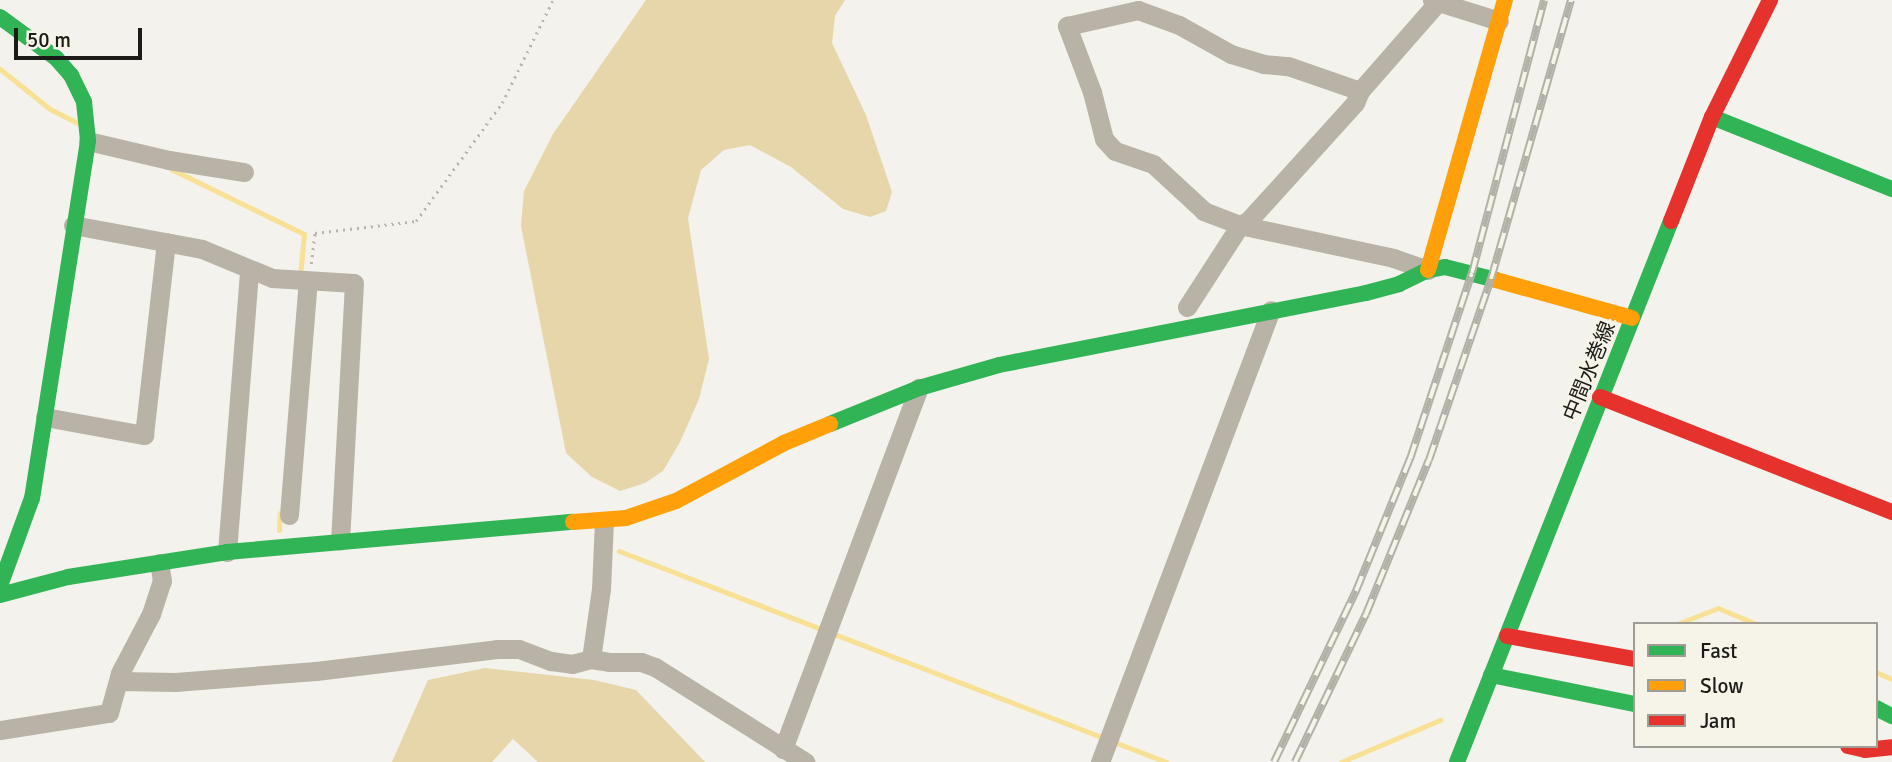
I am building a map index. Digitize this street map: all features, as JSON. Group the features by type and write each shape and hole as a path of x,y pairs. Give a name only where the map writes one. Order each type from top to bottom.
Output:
{"street":[{"path":"1428,270 1505,0"},
{"name":"中間水巻線","path":"1457,762 1712,117 1770,0"},
{"path":"1187,307 1240,225 1248,221 1355,103 1360,91 1435,1 1499,21"},
{"path":"1360,91 1288,66 1263,64 1231,54 1179,25 1138,10 1067,26 1091,92 1104,139 1115,151 1153,164 1204,211 1240,225 1394,258 1428,270"},
{"path":"0,17 56,58 71,75 84,102 88,141 32,498 0,586"},
{"path":"1712,117 1892,189"},
{"path":"88,141 169,160 244,172"},
{"path":"73,225 202,249 249,271 272,278 354,283 340,541"},
{"path":"45,417 144,435 166,242"},
{"path":"0,595 68,577 227,552 626,518 677,501 783,443 919,388 999,365 1366,293 1399,284 1428,270 1446,267 1472,273 1632,318"},
{"path":"227,552 249,271"},
{"path":"289,515 308,281"},
{"path":"1100,762 1271,310"},
{"path":"783,749 919,388"},
{"path":"1601,397 1892,512"},
{"path":"591,659 601,589 604,521"},
{"path":"0,730 109,713 127,655 151,614 162,581 159,563"},
{"path":"1507,636 1633,659"},
{"path":"120,681 175,682 316,671 508,649 519,649 551,661 572,664 591,659 641,662 655,667 804,762"},
{"path":"1491,675 1633,704"},
{"path":"1856,748 1865,750 1892,747"}],"path":[{"path":"308,281 315,233 416,221 502,103 553,0"}],"shaded area":[{"path":"646,0 845,0 835,16 832,43 866,115 892,192 886,211 870,217 843,209 791,167 750,145 724,150 701,170 688,218 709,359 699,399 680,442 663,471 645,483 620,491 592,477 566,453 521,226 524,191 553,134"},
{"path":"485,668 594,680 636,690 705,762 538,762 513,739 492,762 392,762 428,680"}],"waterway":[{"path":"0,69 50,109 78,123"},
{"path":"171,169 304,234 300,276"},
{"path":"279,530 280,513"},
{"path":"619,551 1166,762"},
{"path":"1682,622 1718,608 1751,622"},
{"path":"1878,673 1892,679"},
{"path":"1341,762 1440,720"}],"railway":[{"path":"1274,762 1356,591 1410,459 1472,273 1544,0"},
{"path":"1295,762 1366,614 1429,460 1491,279 1571,0"}],"traffic: fast":[{"path":"0,17 56,58 71,75 84,102 88,141 32,498 0,586"},
{"path":"1712,117 1892,189"},
{"path":"1457,762 1671,221"},
{"path":"830,424 919,388 999,365 1366,293 1399,284 1428,270 1445,267 1496,280"},
{"path":"0,595 68,577 227,552 573,522"},
{"path":"1491,675 1633,704"},
{"path":"1878,709 1892,716"}],"traffic: slow":[{"path":"1428,270 1505,0"},
{"path":"1496,280 1632,318"},
{"path":"573,522 626,518 676,501 784,443 830,424"}],"traffic: jam":[{"path":"1671,221 1712,117 1770,0"},
{"path":"1600,397 1892,512"},
{"path":"1507,636 1633,659"},
{"path":"1856,748 1865,750 1892,747"}]}
